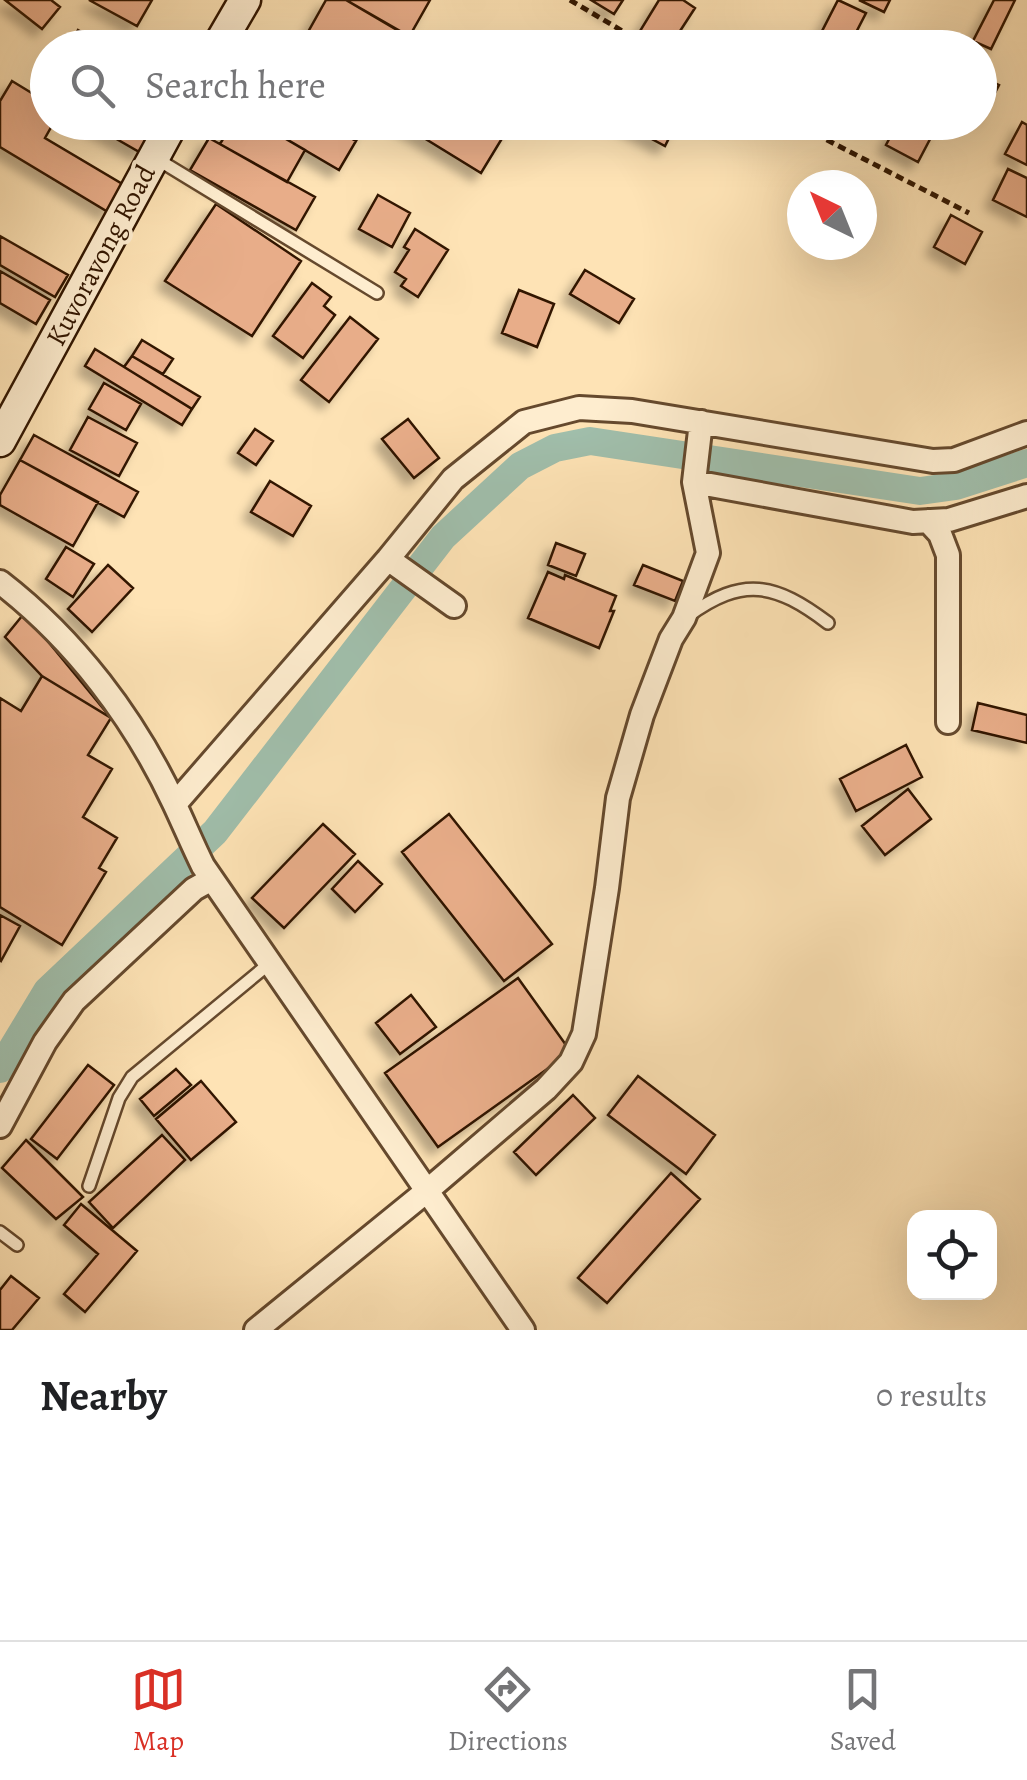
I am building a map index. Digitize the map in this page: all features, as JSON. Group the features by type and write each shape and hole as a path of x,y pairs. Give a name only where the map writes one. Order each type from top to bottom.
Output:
{"street":[{"path":"228,30 245,0"},
{"name":"Kuvoravong Road","path":"0,441 163,140"},
{"path":"175,804 453,479 524,422 579,408 632,410 933,461 954,460 1027,433"},
{"path":"256,1330 428,1190 546,1089 571,1062 584,1034 618,798 642,715 708,553 694,482 702,422"},
{"path":"694,482 913,522 949,520 1027,496"},
{"path":"928,521 940,534 948,555 948,722"},
{"path":"388,559 454,606"},
{"path":"0,582 29,604 92,672 125,715 175,804 207,873 523,1330"},
{"path":"0,1126 45,1042 74,1001 207,873"}],"lane":[{"path":"153,157 377,294"},
{"path":"684,618 718,594 757,589 798,600 828,623"},
{"path":"89,1186 120,1098 132,1077 271,962"},
{"path":"0,1232 17,1244"}],"path":[{"path":"570,0 621,30"},
{"path":"827,140 969,213"}],"building":[{"path":"5,0 51,0 60,7 42,29"},
{"path":"89,0 152,0 137,26"},
{"path":"326,0 346,0 398,30 309,30"},
{"path":"346,0 430,0 413,30 397,30"},
{"path":"591,0 623,0 614,14"},
{"path":"659,0 683,0 695,8 681,30 641,30"},
{"path":"838,0 866,13 857,30 823,30"},
{"path":"859,0 890,0 884,12"},
{"path":"994,0 1015,0 997,37 997,30 979,30"},
{"path":"12,81 30,92 30,140 48,140 124,185 108,212 0,147 0,101"},
{"path":"1022,122 1027,125 1027,165 1005,154"},
{"path":"118,140 148,140 141,153"},
{"path":"208,140 213,140 315,197 296,230 190,170"},
{"path":"222,140 288,140 305,150 287,182 220,144"},
{"path":"288,140 356,141 339,170"},
{"path":"427,140 501,140 481,173"},
{"path":"889,140 930,140 918,162 886,145"},
{"path":"1008,169 1027,178 1027,217 993,200"},
{"path":"378,195 410,213 392,247 359,229"},
{"path":"216,204 301,261 252,336 165,281"},
{"path":"951,215 982,232 965,264 934,247"},
{"path":"415,229 448,250 418,297 401,286 406,279 395,272 409,250 404,247"},
{"path":"0,236 68,275 55,297 0,265"},
{"path":"585,270 634,299 619,323 570,294"},
{"path":"0,271 50,300 36,324 0,303"},
{"path":"312,283 331,297 324,306 335,315 303,358 273,336"},
{"path":"519,290 554,304 537,347 502,333"},
{"path":"350,317 378,339 329,402 301,380"},
{"path":"142,340 173,359 163,374 132,356"},
{"path":"95,349 192,409 182,425 85,366"},
{"path":"132,356 200,397 192,409 124,367"},
{"path":"104,383 141,404 126,430 89,409"},
{"path":"88,417 137,443 119,476 70,450"},
{"path":"408,419 439,458 414,478 382,439"},
{"path":"255,429 273,441 256,465 238,453"},
{"path":"34,435 138,492 124,517 20,460"},
{"path":"20,460 98,502 73,546 0,505 0,495"},
{"path":"270,481 311,506 293,536 251,512"},
{"path":"556,543 585,554 576,576 548,565"},
{"path":"66,547 94,564 73,597 46,579"},
{"path":"108,565 133,588 92,632 68,609"},
{"path":"643,565 683,581 675,601 634,585"},
{"path":"548,572 616,596 599,648 528,618"},
{"path":"22,616 41,633 111,718 42,676 5,637"},
{"path":"42,676 111,718 88,755 112,769 83,817 117,838 99,868 106,872 62,945 0,907 0,698 21,711"},
{"path":"978,703 1027,715 1027,743 972,730"},
{"path":"906,745 922,777 856,811 840,779"},
{"path":"908,789 931,819 885,855 862,826"},
{"path":"449,814 552,944 504,981 402,852"},
{"path":"323,824 355,854 284,928 252,898"},
{"path":"358,861 382,884 355,912 332,889"},
{"path":"0,915 20,926 1,961 0,960"},
{"path":"518,978 571,1052 438,1147 385,1073"},
{"path":"411,995 436,1027 400,1054 376,1023"},
{"path":"88,1065 114,1085 57,1159 31,1139"},
{"path":"176,1069 191,1085 154,1116 140,1099"},
{"path":"638,1076 715,1135 686,1174 608,1115"},
{"path":"201,1081 236,1122 191,1160 156,1119"},
{"path":"573,1095 595,1118 536,1175 514,1152"},
{"path":"162,1135 185,1160 113,1228 89,1202"},
{"path":"26,1140 83,1197 56,1219 2,1168"},
{"path":"671,1173 700,1199 607,1303 578,1278"},
{"path":"81,1204 137,1251 85,1312 64,1294 98,1254 64,1225"},
{"path":"11,1276 39,1298 12,1330 0,1330 0,1290"}],"waterway":[{"path":"0,1069 47,991 215,832 443,537 520,466 555,448 590,441 920,491 956,486 1027,463"}]}
